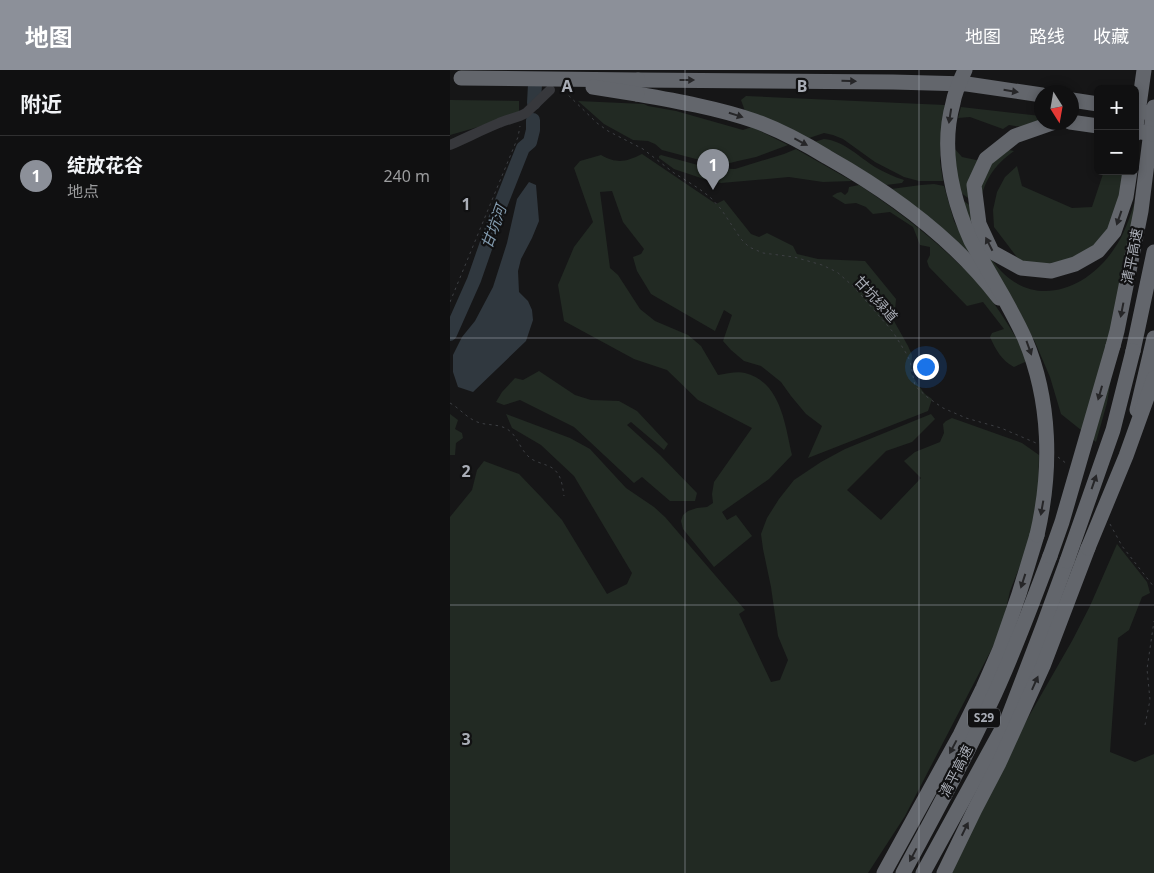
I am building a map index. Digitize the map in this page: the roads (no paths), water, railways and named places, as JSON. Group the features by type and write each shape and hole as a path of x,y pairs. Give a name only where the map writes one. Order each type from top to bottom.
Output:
{"highway":[{"path":"884,873 960,735 1000,649 1037,534 1043,509 1046,483 1047,436 1043,402 1034,363 1025,338 1014,316 971,241 953,193 948,163 948,132 953,102 964,70"},
{"path":"1135,130 1144,70"},
{"path":"456,78 638,87 855,82 967,84 1034,94"},
{"path":"638,87 757,122 783,133 829,158 904,206 929,226 996,293 1014,316"},
{"path":"1079,101 1094,103"},
{"name":"清平高速","path":"903,873 965,756 990,704 1019,638 1062,522 1117,331 1141,211 1154,106"},
{"path":"1139,111 1154,114"},
{"path":"1079,123 1094,125"},
{"path":"1034,129 1014,136 986,159 974,185 979,224 992,252 1021,268 1051,271 1075,264 1098,251 1114,232 1126,197 1129,175"},
{"path":"1139,132 1154,134"},
{"name":"清平高速","path":"923,873 1008,718 1044,624 1113,430 1133,351 1154,252"},
{"path":"1126,456 1154,338"},
{"path":"944,873 999,763 1043,666 1088,548 1126,456 1154,378"}],"lane":[{"path":"450,146 482,130 526,113 552,82"}],"waterway":[{"name":"甘坑河","path":"534,103 535,84"},
{"name":"甘坑河","path":"450,334 474,280 498,211 523,148 530,142 533,120"}],"place":[{"name":"绽放花谷","path":"713,190"}]}
